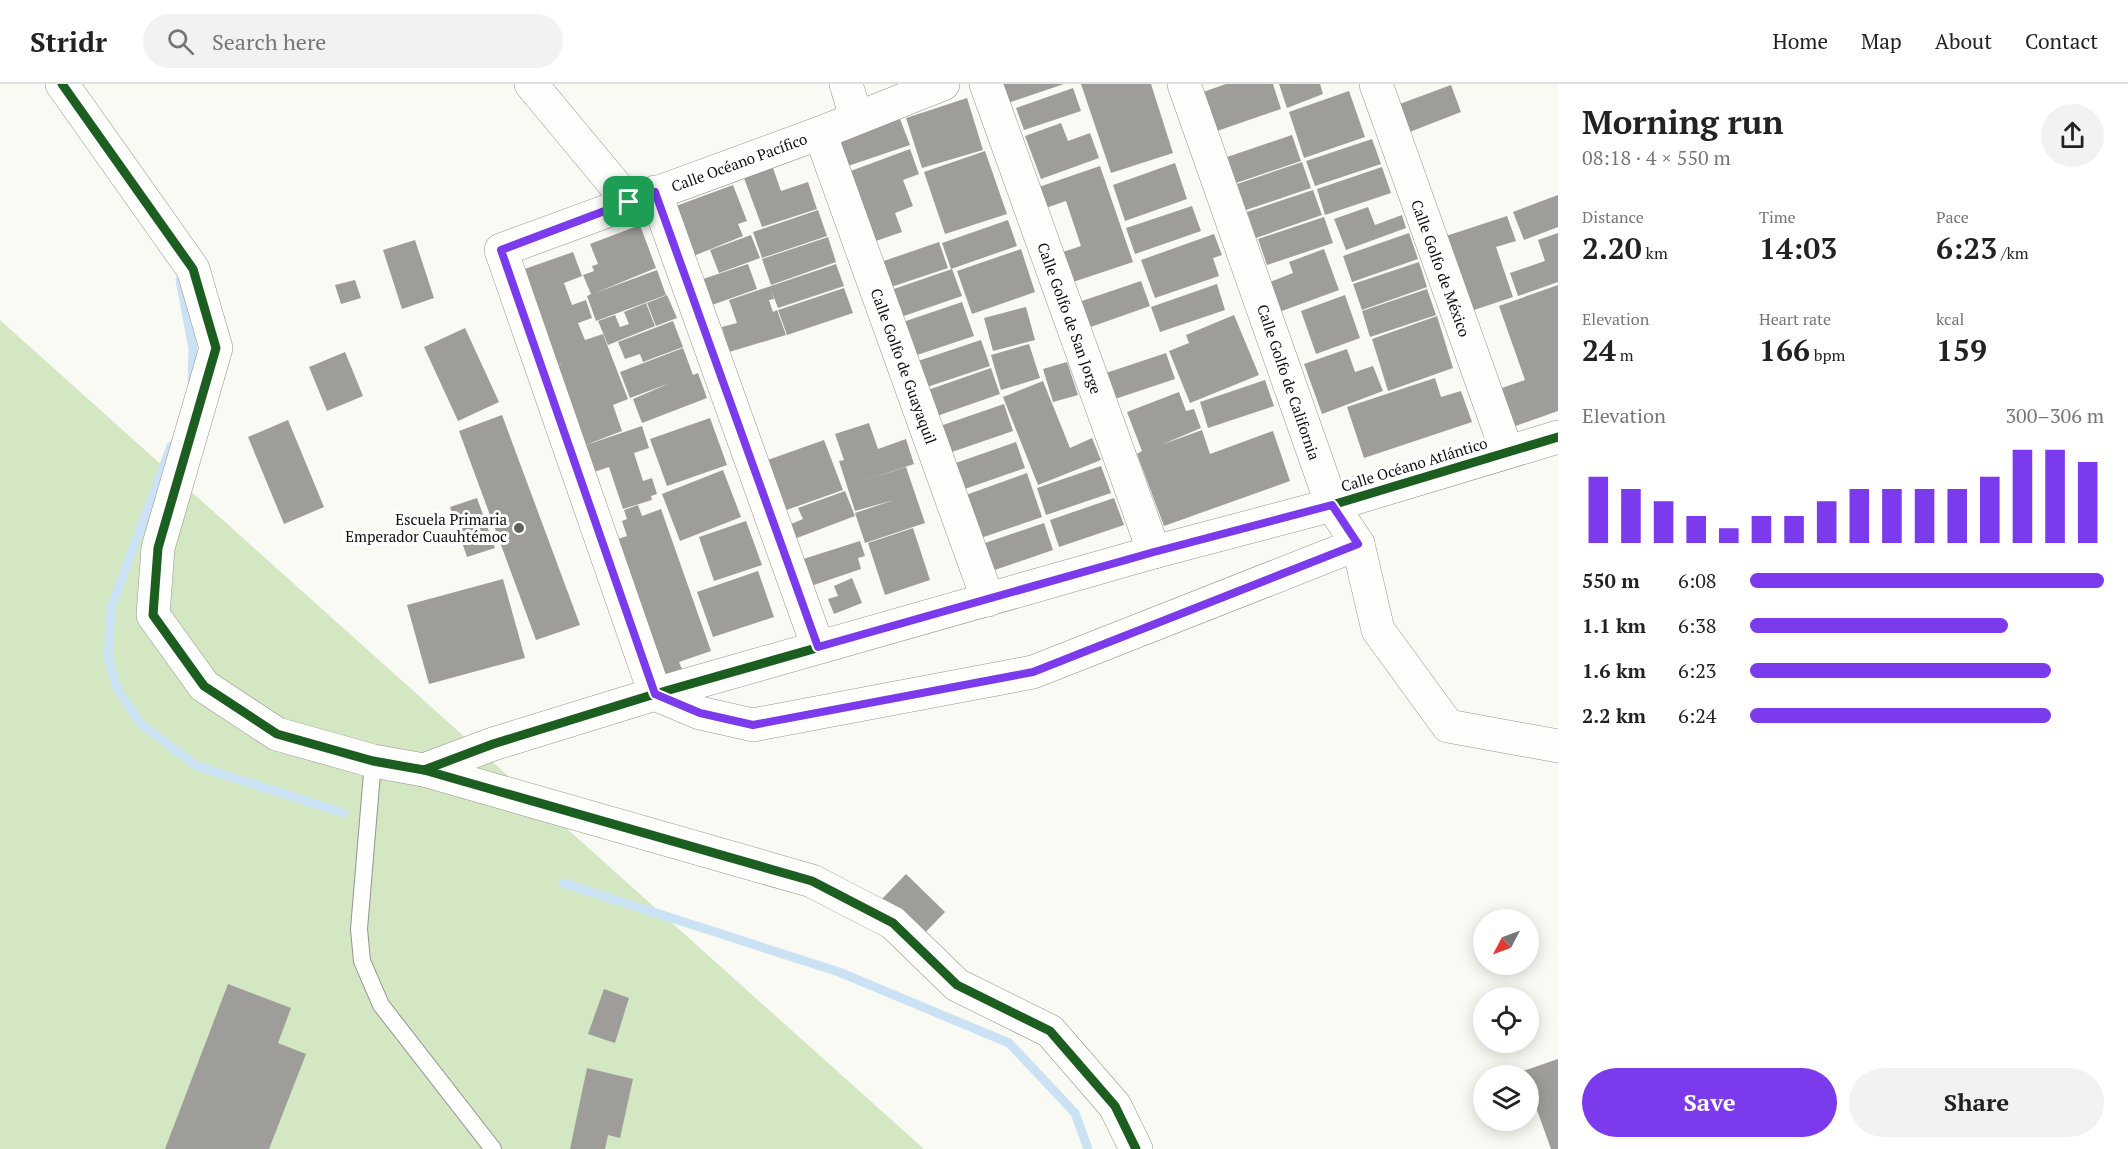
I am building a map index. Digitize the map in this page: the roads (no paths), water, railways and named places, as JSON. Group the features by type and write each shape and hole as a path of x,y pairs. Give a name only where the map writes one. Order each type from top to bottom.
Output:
{"street":[{"path":"62,84 193,269 216,348 158,548 153,615 204,686 277,734 373,761 424,770 812,881 892,923 957,985 1050,1031 1115,1106 1136,1149"},
{"path":"531,84 642,197 818,647"},
{"path":"846,84 856,117"},
{"name":"Calle Océano Pacífico","path":"655,694 501,250 820,133 943,84"},
{"name":"Calle Golfo de San Jorge","path":"986,84 1154,552"},
{"name":"Calle Golfo de California","path":"1184,84 1332,505 1358,544 1378,630 1448,726 1558,746"},
{"name":"Calle Golfo de México","path":"1376,84 1507,452"},
{"name":"Calle Golfo de Guayaquil","path":"820,133 988,600"},
{"name":"Calle Océano Atlántico","path":"424,770 493,744 655,694 1154,552 1332,505 1558,437"},
{"path":"655,694 700,713 753,725 1033,672 1358,544"}],"lane":[{"path":"373,761 358,929 362,961 381,1005 493,1149"}],"waterway":[{"path":"180,280 193,349 192,382"},
{"path":"171,446 111,608 108,657 118,690 141,724 197,766 344,813"},
{"path":"563,883 839,972 1009,1043 1075,1113 1088,1149"}],"place":[{"name":"Escuela Primaria Emperador Cuauhtémoc","path":"519,528"}]}
